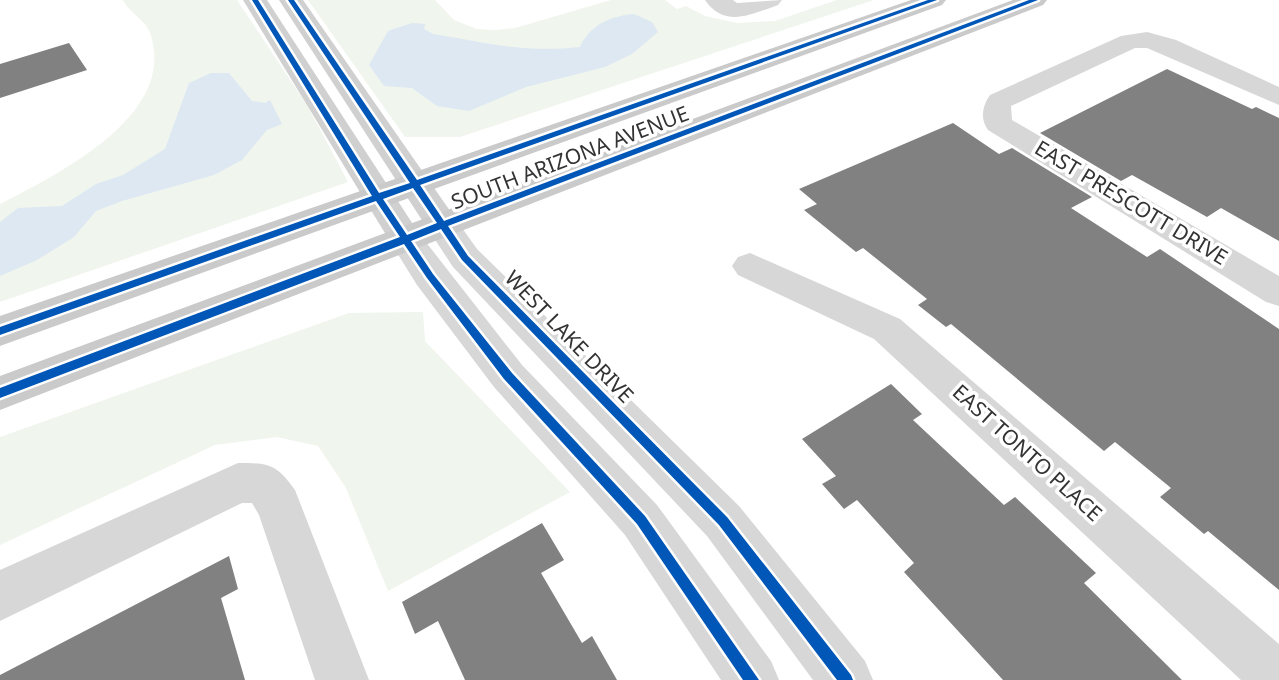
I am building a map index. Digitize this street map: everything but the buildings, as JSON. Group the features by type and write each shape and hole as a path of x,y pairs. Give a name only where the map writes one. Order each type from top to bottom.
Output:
{"main road":[{"name":"SOUTH ARIZONA AVENUE","path":"0,331 934,0"},
{"name":"SOUTH ARIZONA AVENUE","path":"0,393 1035,0"}],"street":[{"name":"WEST LAKE DRIVE","path":"255,0 378,199 424,233 465,258 723,521 846,680"},
{"name":"WEST LAKE DRIVE","path":"291,0 416,185 430,276 508,376 640,520 752,680"},
{"path":"726,6 770,0"},
{"name":"EAST PRESCOTT DRIVE","path":"1279,97 1167,45 1147,40 1130,41 1000,101 997,105 998,124 1279,293"},
{"name":"EAST TONTO PLACE","path":"750,266 887,329 1279,679"},
{"path":"0,596 238,483 264,483 279,505 342,680"}],"shaded area":[{"path":"123,0 237,0 307,105 348,182 0,302 0,204 52,176 108,138 131,115 147,90 154,63 150,33"},
{"path":"308,0 435,0 454,20 477,29 495,30 515,28 611,0 665,0 677,9 686,6 705,16 737,23 775,21 837,0 874,0 460,137 405,137"},
{"path":"634,14 652,22 658,32 632,54 605,67 526,87 469,111 437,106 412,88 384,86 369,65 388,31 412,23 425,24 424,29 433,34 471,41 523,48 560,49 580,47 595,27 617,17"},
{"path":"211,73 229,73 252,101 265,103 270,100 282,124 267,130 242,160 214,175 96,211 74,237 37,260 0,276 0,222 18,208 62,206 96,184 123,175 165,149 189,83"},
{"path":"423,312 425,341 570,492 388,591 346,488 318,446 277,437 215,445 0,545 0,437 349,313"}],"cycle path":[{"path":"255,0 359,169 430,276 508,376 641,520 752,680"},
{"path":"291,0 465,258 723,521 846,680"},
{"path":"0,331 934,0"},
{"path":"0,393 1035,0"}]}
